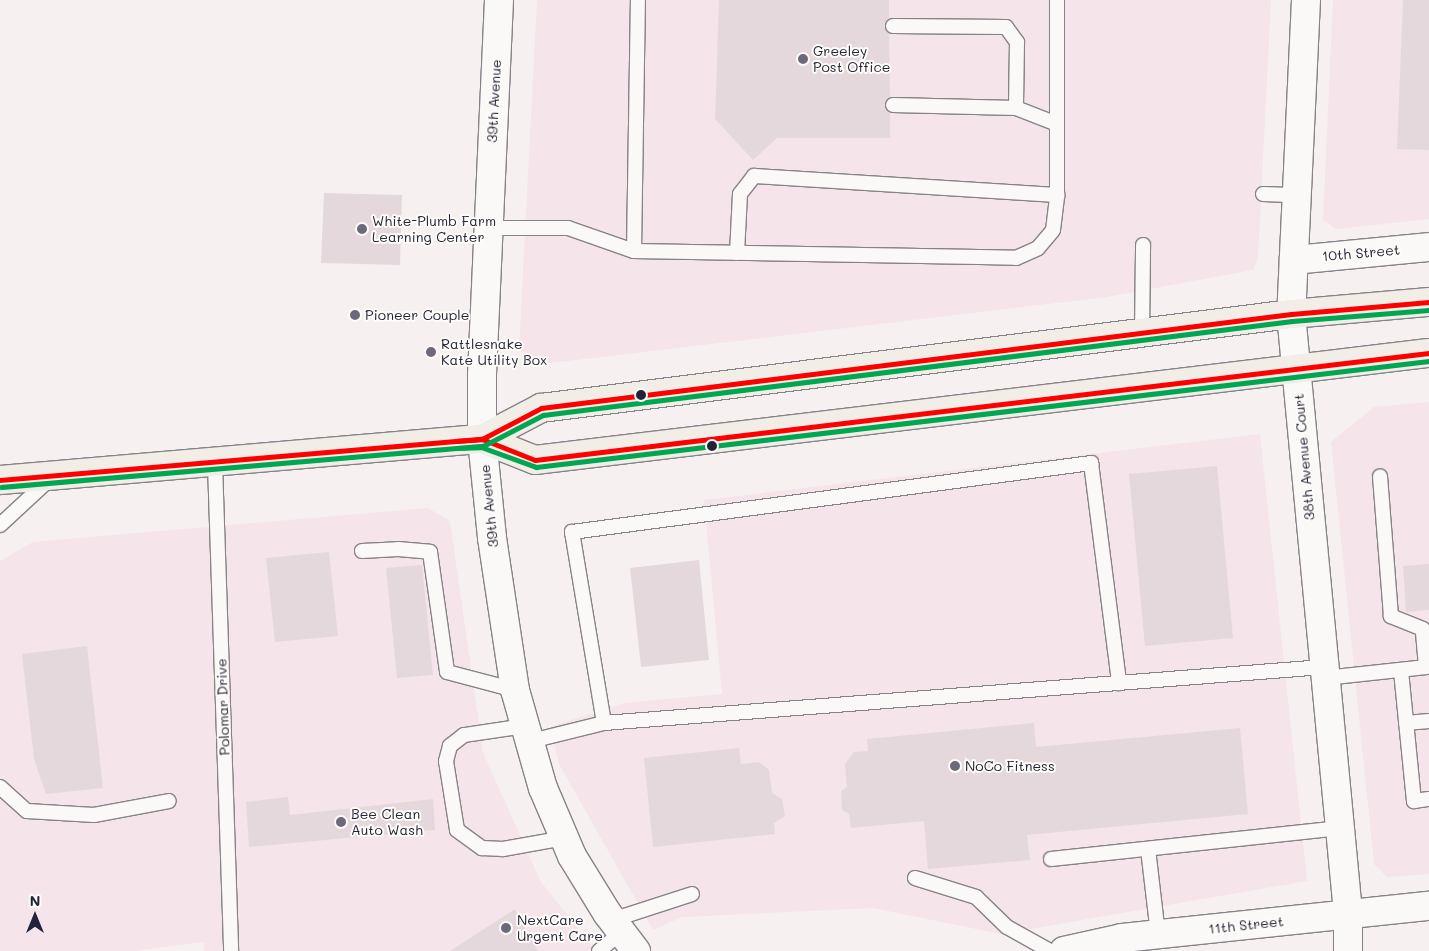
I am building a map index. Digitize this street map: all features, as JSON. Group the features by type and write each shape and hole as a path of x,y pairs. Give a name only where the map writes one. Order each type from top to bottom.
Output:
{"main road":[{"path":"0,480 215,464 482,438 541,408 1291,314 1429,302"},
{"path":"482,438 535,460 1429,353"}],"street":[{"name":"39th Avenue","path":"499,0 488,228 482,438 492,538 515,690 543,788 564,838 623,934"},
{"name":"38th Avenue Court","path":"1306,0 1291,314 1348,913 1348,951"},
{"name":"10th Street","path":"1294,260 1429,247"},
{"name":"11th Street","path":"1064,951 1158,934 1429,906"}],"lane":[{"path":"634,251 638,0"},
{"path":"488,228 568,228 634,251 1016,258 1038,248 1053,230 1057,195 1057,0"},
{"path":"893,26 1006,28 1017,42 1016,108"},
{"path":"893,105 1016,108 1057,124"},
{"path":"737,253 740,194 754,176 1057,195"},
{"path":"1263,194 1296,195"},
{"path":"1142,333 1143,245"},
{"path":"604,723 572,532 1091,463 1118,683"},
{"name":"Polomar Drive","path":"215,464 230,951"},
{"path":"0,525 53,476"},
{"path":"564,838 503,849 482,848 457,830 446,761 450,746 464,734 528,733 604,723 1118,683 1325,672 1401,671 1426,667 1423,629 1391,616 1380,476"},
{"path":"362,551 398,549 430,552 447,672 515,690"},
{"path":"1401,671 1414,800 1429,799"},
{"path":"1406,723 1429,721"},
{"path":"0,787 28,811 94,815 169,800"},
{"path":"1051,859 1340,828"},
{"path":"1148,849 1158,934"},
{"path":"915,878 976,897 1008,927 1050,951"},
{"path":"600,951 623,934 692,894"}],"shaded area":[{"path":"537,0 1271,0 1258,257 1253,270 1107,297 542,364 519,350"},
{"path":"1333,0 1429,0 1429,219 1336,229 1323,220"},
{"path":"1429,402 1429,874 1387,877 1374,864 1331,442 1374,407"},
{"path":"1260,434 1307,881 1001,934 873,908 682,917 653,930 559,764 550,727 624,703 722,694 704,500"},
{"path":"428,508 450,521 483,753 541,882 596,951 204,951 204,942 133,951 0,951 0,561 33,542"}],"building":[{"name":"Greeley Post Office","path":"719,0 889,0 889,18 884,26 889,34 890,97 884,105 890,113 890,138 777,138 753,160 715,119"},
{"path":"1403,0 1429,0 1429,150 1397,149"},
{"name":"White-Plumb Farm Learning Center","path":"324,193 402,195 400,265 321,263"},
{"path":"1217,466 1233,638 1145,646 1129,474"},
{"path":"329,552 338,636 275,642 266,558"},
{"path":"699,560 709,660 641,667 630,568"},
{"path":"1429,564 1429,610 1406,612 1403,566"},
{"path":"422,565 433,675 397,678 386,568"},
{"path":"87,646 103,788 46,794 34,759 22,654"},
{"path":"1034,723 1036,747 1240,728 1248,814 1027,835 1030,860 928,869 924,821 851,828 849,814 842,810 841,791 847,787 845,764 854,752 868,751 867,739"},
{"path":"739,748 741,764 759,762 769,770 772,793 782,799 785,816 774,823 775,834 653,847 644,758"},
{"name":"Bee Clean Auto Wash","path":"288,797 290,815 433,799 435,830 249,847 246,802"},
{"name":"NextCare Urgent Care","path":"515,909 538,951 450,951"}],"transit line":[{"path":"0,480 482,439 541,408 1291,314 1429,302"},
{"path":"1,487 483,446 543,415 1292,321 1429,310"},
{"path":"456,441 482,439 535,460 1429,353"},
{"path":"457,448 481,447 536,467 1429,361"}],"place":[{"name":"Greeley Post Office","path":"803,59"},
{"name":"White-Plumb Farm Learning Center","path":"362,229"},
{"name":"Pioneer Couple","path":"355,315"},
{"name":"Rattlesnake Kate Utility Box","path":"431,352"},
{"name":"NoCo Fitness","path":"955,766"},
{"name":"Bee Clean Auto Wash","path":"341,822"},
{"name":"NextCare Urgent Care","path":"506,928"}]}
